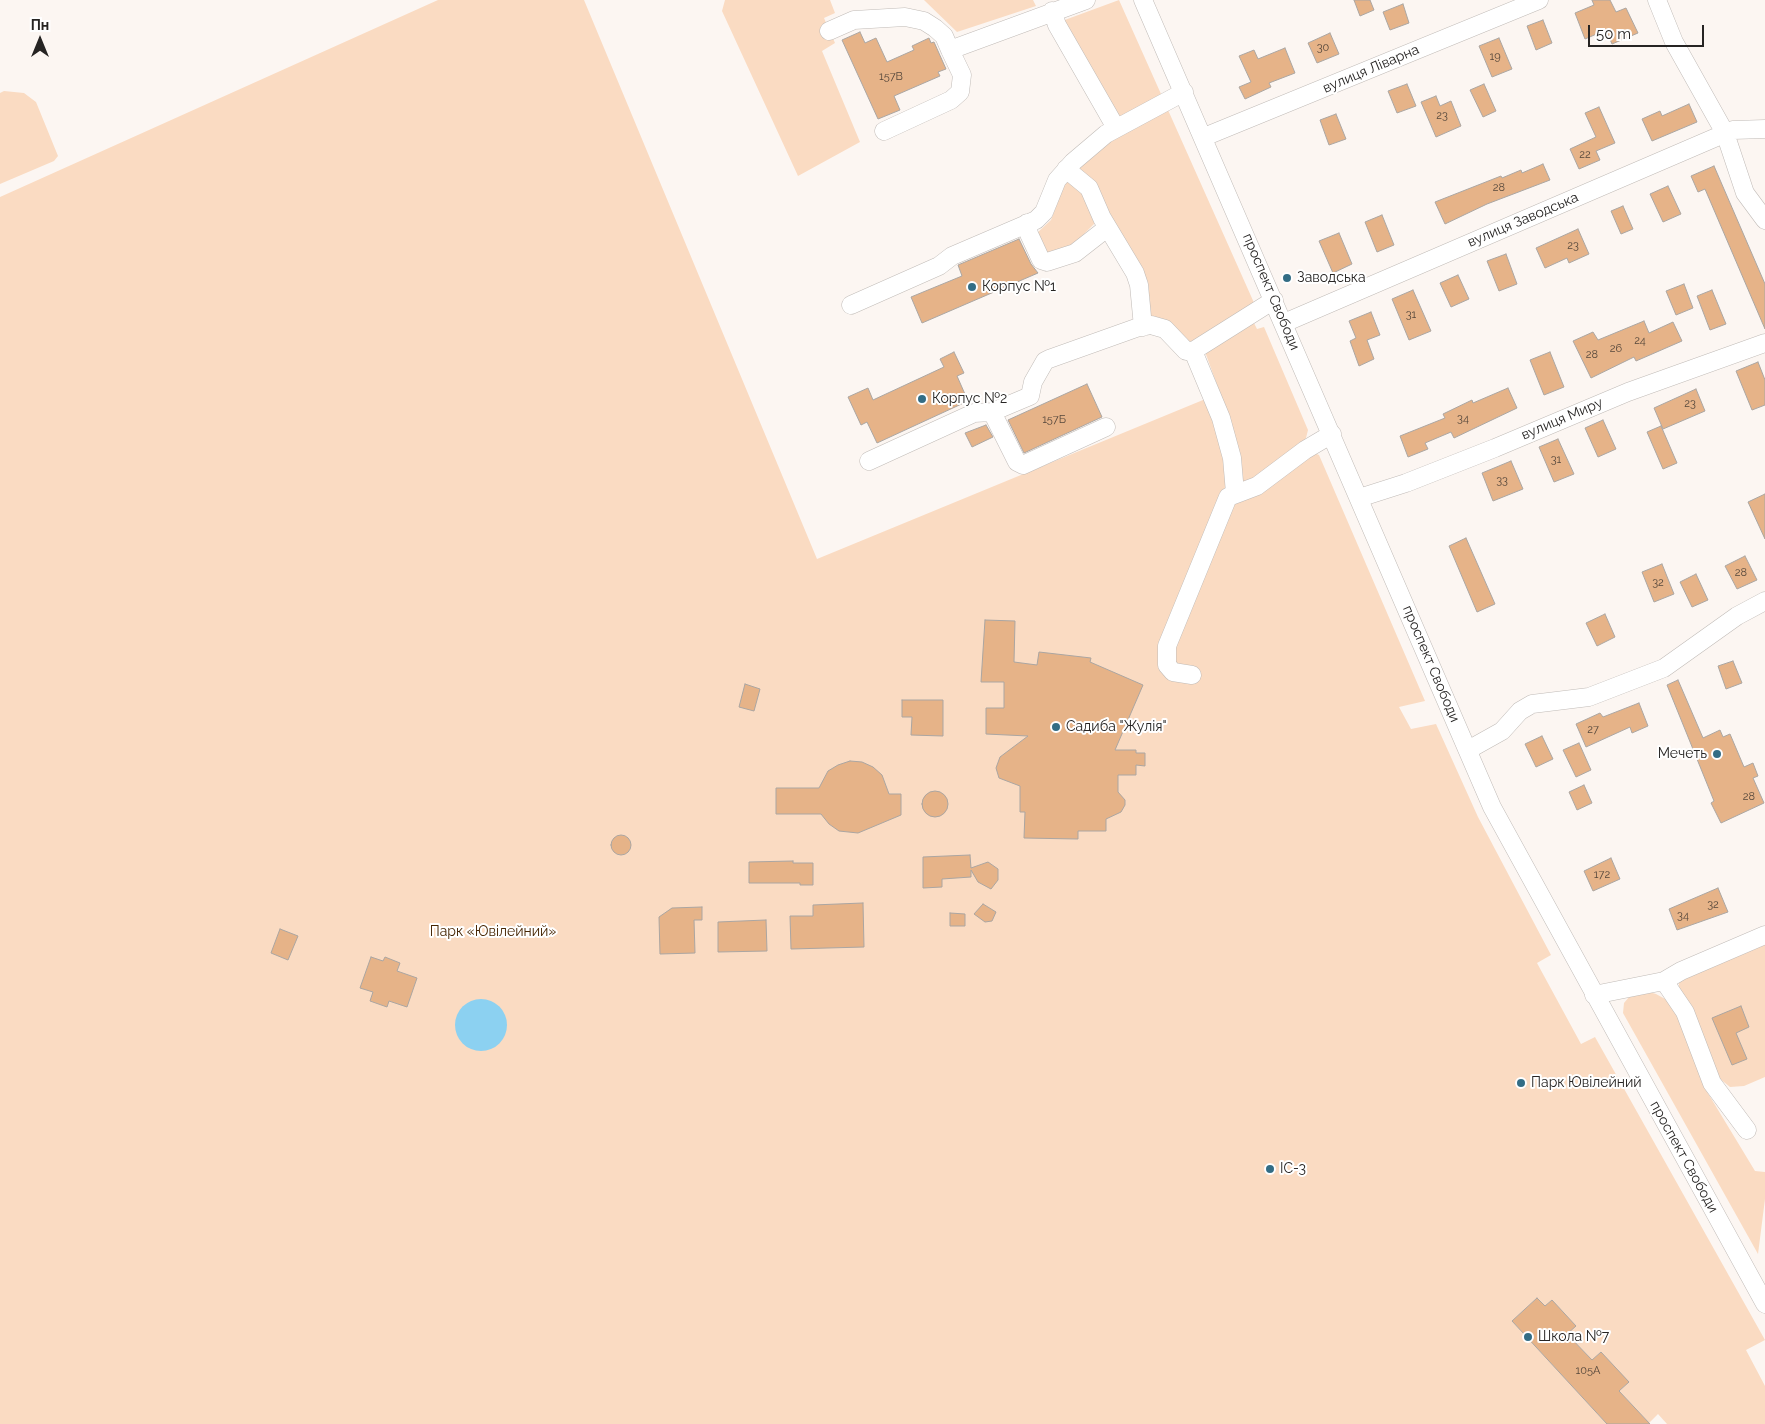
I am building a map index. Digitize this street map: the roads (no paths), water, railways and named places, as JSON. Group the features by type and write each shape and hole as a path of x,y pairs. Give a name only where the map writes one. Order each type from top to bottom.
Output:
{"street":[{"path":"950,50 1086,0"},
{"name":"проспект Свободи","path":"1143,0 1204,137 1492,807 1765,1304"},
{"name":"вулиця Ліварна","path":"1204,137 1539,0"},
{"path":"1657,0 1674,42 1725,133 1745,193 1765,220"},
{"path":"1052,11 1057,25 1116,128"},
{"path":"829,31 854,20 905,18 924,21 944,36 962,75 960,92 951,100 884,132"},
{"path":"850,305 940,266 952,256 1036,220 1044,212 1057,180 1079,156 1116,128 1184,92"},
{"name":"вулиця Заводська","path":"1284,323 1725,133 1733,130 1765,129"},
{"path":"1066,169 1088,188 1108,228 1135,273 1139,285 1143,326"},
{"path":"1027,223 1029,234 1041,260 1047,262 1075,253 1108,228"},
{"path":"869,461 974,413 992,412 1030,396 1033,382 1045,361 1143,326 1151,325 1165,329 1186,351 1193,351 1274,300"},
{"name":"вулиця Миру","path":"1359,498 1406,483 1628,392 1765,343"},
{"path":"1193,351 1221,418 1232,458 1235,493"},
{"path":"992,412 1017,462 1023,465 1106,427"},
{"path":"1192,675 1173,672 1167,665 1167,646 1228,497 1257,486 1305,450 1332,434"},
{"path":"1468,750 1502,731 1520,711 1532,704 1589,697 1664,668 1737,616 1765,601"},
{"path":"1594,995 1664,981 1681,971 1765,935"},
{"path":"1664,981 1685,1012 1712,1083 1748,1130"}],"water":[{"path":"481,999 491,1001 499,1007 505,1015 507,1025 505,1035 499,1043 491,1049 481,1051 471,1049 463,1043 457,1035 455,1025 457,1015 463,1007 471,1001"}],"place":[{"name":"Заводська","path":"1287,278"},
{"name":"Корпус №1","path":"972,287"},
{"name":"Корпус №2","path":"922,399"},
{"name":"Садиба \"Жулія\"","path":"1056,727"},
{"name":"Мечеть","path":"1717,754"},
{"name":"Парк Ювілейний","path":"1521,1083"},
{"name":"ІС-3","path":"1270,1169"},
{"name":"Школа №7","path":"1528,1337"}],"park label":[{"name":"Парк «Ювілейний»","path":"493,932"}]}
